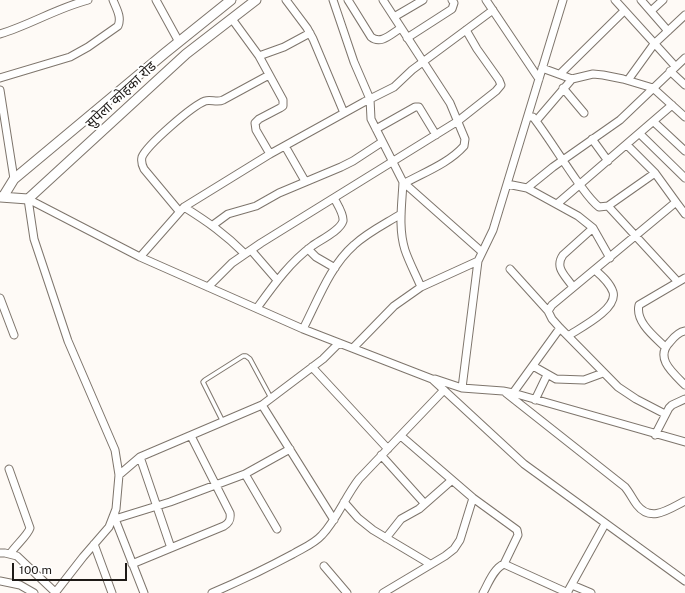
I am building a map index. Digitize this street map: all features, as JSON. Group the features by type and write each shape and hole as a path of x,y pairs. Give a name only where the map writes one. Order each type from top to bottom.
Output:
{"street":[{"path":"0,34 20,28 62,8 88,0"},
{"path":"0,78 70,57 88,47 118,26 120,22 113,0"},
{"path":"156,0 179,42"},
{"name":"सुपेला कोहका रोड","path":"231,0 14,179 2,197 28,199 186,54 256,0"},
{"path":"286,0 310,33 344,114"},
{"path":"334,0 354,62 370,99 371,119 404,182 482,252"},
{"path":"348,0 371,37 376,40 381,40 401,28"},
{"path":"383,0 450,103 465,139 464,146 456,154 440,164 404,182"},
{"path":"394,17 423,0"},
{"path":"407,38 452,9 454,3 452,0"},
{"path":"486,0 539,79"},
{"path":"462,388 478,260 492,230 563,0"},
{"path":"615,0 654,44 685,85"},
{"path":"641,0 668,31"},
{"path":"651,11 663,0"},
{"path":"140,257 181,209 270,154 394,87 422,62 493,10"},
{"path":"560,74 624,11"},
{"path":"628,80 654,44 685,15"},
{"path":"232,19 259,56 284,103 280,108 256,121 255,126 270,154"},
{"path":"208,287 232,263 248,252 458,121 496,91 501,85 499,80 477,49 466,30"},
{"path":"259,56 284,47 310,33"},
{"path":"527,188 562,160 620,120 685,58"},
{"path":"542,68 572,79"},
{"path":"536,121 572,79 593,74 628,80 653,88 685,117"},
{"path":"269,75 223,100 204,102 182,117 146,151 141,161 144,169 181,209 213,225 248,252 277,280"},
{"path":"564,88 584,113"},
{"path":"0,90 14,179"},
{"path":"557,204 672,105"},
{"path":"376,129 415,107 419,107 436,135"},
{"path":"528,117 536,121 580,184 596,204 602,208 608,206 654,173"},
{"path":"654,122 685,151"},
{"path":"640,134 685,178"},
{"path":"592,139 608,161"},
{"path":"213,225 228,214 256,206 305,181 341,168 382,142"},
{"path":"627,145 654,173 685,214"},
{"path":"285,146 305,181"},
{"path":"404,182 401,214 402,232 405,249 421,287"},
{"path":"507,184 527,188 578,216 593,228 610,258"},
{"path":"257,308 277,280 300,256 342,224 343,216 334,198"},
{"path":"28,199 140,257 303,329 432,379 462,388 513,393 685,442"},
{"path":"28,199 34,238 68,341 116,450 119,475 115,519 144,593"},
{"path":"548,311 552,305 676,202"},
{"path":"608,206 678,282"},
{"path":"303,329 330,276 354,244 401,214"},
{"path":"573,288 562,271 559,263 563,254 593,228"},
{"path":"308,249 316,257 335,268"},
{"path":"354,348 394,306 421,287 478,260"},
{"path":"510,269 548,311 549,315 560,328 602,373 618,387 636,399 665,414"},
{"path":"568,336 607,310 614,299 610,287 595,270"},
{"path":"665,347 643,323 639,315 639,305 685,278"},
{"path":"0,298 14,335"},
{"path":"513,393 560,328"},
{"path":"685,331 678,334 665,347 663,360 685,385"},
{"path":"119,475 140,457 262,405 323,359 339,343"},
{"path":"533,366 556,379 584,380 602,373"},
{"path":"312,367 388,449"},
{"path":"535,400 547,375"},
{"path":"432,379 524,464 685,581"},
{"path":"212,593 268,567 314,542 322,535 334,520 359,479 444,390"},
{"path":"503,391 625,487 637,505 646,514 657,514 685,501"},
{"path":"655,434 665,414 672,405 682,400 685,392"},
{"path":"262,405 334,520"},
{"path":"132,564 224,526 231,518 191,436"},
{"path":"401,436 473,498 515,528 518,532 516,540 504,564 496,571 483,593"},
{"path":"115,519 157,506 245,474 290,449"},
{"path":"381,455 425,504"},
{"path":"140,457 171,548"},
{"path":"9,469 30,528 28,533 16,545 10,554"},
{"path":"245,474 277,529"},
{"path":"386,538 401,519 419,509 452,480"},
{"path":"383,593 454,549 464,530 473,498"},
{"path":"344,502 358,518 386,538 430,564"},
{"path":"0,553 17,556 55,593 109,527 116,509"},
{"path":"504,564 507,564 568,593 606,524"},
{"path":"94,544 112,593"},
{"path":"324,566 347,593"},
{"path":"0,581 20,585 34,593"},
{"path":"572,585 591,593"}],"lane":[{"path":"223,422 204,382 242,356 246,356 250,359 271,398"}]}
